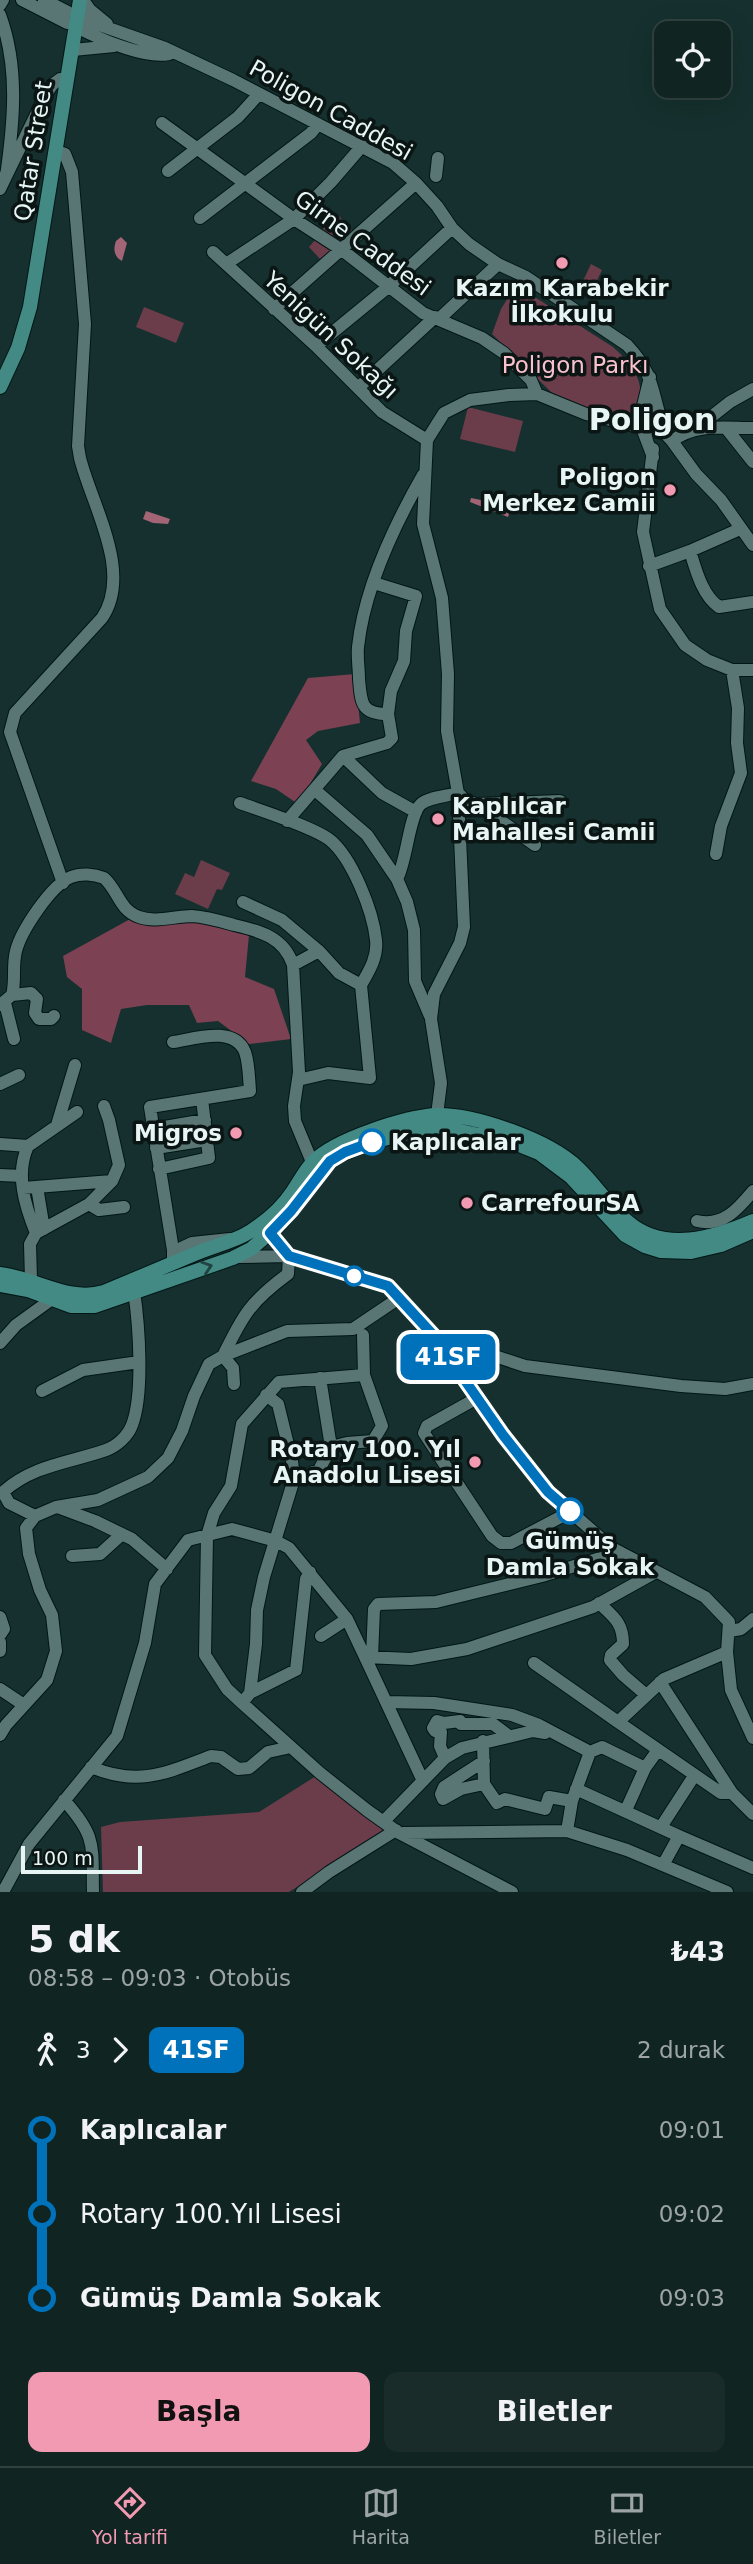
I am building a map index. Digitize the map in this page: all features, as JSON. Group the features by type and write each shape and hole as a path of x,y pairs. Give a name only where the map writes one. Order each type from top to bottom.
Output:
{"main road":[{"name":"Qatar Street","path":"0,387 18,348 30,307 60,79 71,16 81,0"},
{"name":"Qatar Street","path":"0,368 21,307 73,50 71,16"},
{"path":"0,1274 29,1285 86,1296 174,1264 248,1233 283,1205 334,1145 406,1121 483,1124 527,1136 550,1147 578,1167 626,1221 652,1236 686,1240 709,1237 753,1221"},
{"path":"436,1121 512,1142 539,1153 570,1177 625,1236 645,1246 661,1251 691,1252 721,1245 753,1231"},
{"path":"0,1285 29,1285 52,1299 71,1306 95,1306 134,1291 174,1264 238,1256 270,1233 291,1211 317,1166"},
{"path":"248,1233 270,1233"},
{"path":"231,1240 238,1249 238,1256"}],"street":[{"path":"0,5 3,0"},
{"path":"22,0 71,16"},
{"path":"44,0 71,16"},
{"path":"81,0 100,20 119,32"},
{"path":"0,15 11,59 14,85 0,189"},
{"name":"Poligon Caddesi","path":"71,16 173,53 393,163 416,183 452,228 469,244 498,264 526,277 619,338 638,357 650,377"},
{"name":"Poligon Caddesi","path":"71,16 123,46 161,56 173,53"},
{"path":"73,50 123,46"},
{"path":"0,68 11,59"},
{"path":"3,177 45,96 60,79"},
{"path":"168,171 200,149 238,117 259,94"},
{"name":"Girne Caddesi","path":"162,123 294,219 342,250 423,313 482,338 504,353 531,380 537,394"},
{"path":"200,218 311,133 318,124"},
{"path":"226,264 294,219 362,146"},
{"path":"52,150 65,154 72,172 85,324 78,446 107,537 114,584 112,600 102,618 15,713 10,726 62,883"},
{"path":"436,176 438,158"},
{"path":"274,309 416,183"},
{"path":"316,346 388,287 452,228"},
{"name":"Yenigün Sokağı","path":"213,252 316,346 382,412 427,440"},
{"path":"358,388 498,264"},
{"path":"650,377 661,420 652,429 653,457 643,532 660,609 685,645 707,660 732,670 753,670"},
{"path":"650,377 639,422 672,441 753,545"},
{"path":"672,441 697,428 730,402 753,389"},
{"path":"431,1018 434,994 460,943 464,928 458,793 447,731 448,674 442,598 423,524 427,440 444,413 470,400 537,394 586,414 652,429"},
{"path":"615,420 641,415 650,410 659,414"},
{"path":"697,428 753,428"},
{"path":"726,428 753,462"},
{"path":"388,714 374,714 366,710 360,697 358,648 374,583 405,507 425,472"},
{"path":"649,566 740,529"},
{"path":"690,551 712,603 719,607 753,602"},
{"path":"287,821 343,756 391,740 388,714 391,691 404,662 407,631 416,596 374,583"},
{"path":"716,854 721,826 741,773 738,708 732,670"},
{"path":"343,756 382,793 416,812"},
{"path":"739,760 753,759"},
{"path":"315,790 367,835 397,879 407,902 414,930 415,981 431,1018 442,1083 436,1121"},
{"path":"458,793 466,801 477,804 560,801"},
{"path":"397,879 404,867 416,812 423,802 458,793"},
{"path":"240,803 328,838 344,854 368,910 376,941 375,957 361,985 370,1078 328,1073 298,1080"},
{"path":"477,804 535,845"},
{"path":"14,1039 6,1001 19,942 30,920 62,883 71,877 100,876 108,882 124,908 147,919 191,916 210,918 266,933 280,943 289,954 293,965 298,1034 295,1121 317,1166"},
{"path":"243,902 282,919 319,951 339,973 361,985"},
{"path":"293,965 319,951"},
{"path":"6,1001 31,993 37,999 35,1013 39,1019 51,1019 54,1016"},
{"path":"173,1042 224,1035 236,1040 245,1051 250,1091 150,1107 174,1264"},
{"path":"57,1125 75,1065"},
{"path":"0,1084 19,1074"},
{"path":"159,1169 209,1158 202,1099"},
{"path":"29,1285 30,1244 40,1231 89,1204 112,1181 119,1165 104,1106"},
{"path":"40,1231 27,1210 22,1182 24,1154 28,1146 77,1112"},
{"path":"153,1129 205,1120"},
{"path":"156,1148 207,1140"},
{"path":"0,1144 28,1146"},
{"path":"0,1175 37,1187 112,1181"},
{"path":"37,1187 40,1231"},
{"path":"698,1221 707,1223 724,1219 737,1210 753,1191"},
{"path":"89,1204 99,1210 124,1207"},
{"path":"223,1356 243,1315 262,1293 288,1274 289,1256 270,1233"},
{"path":"238,1256 289,1256 388,1286 434,1336 548,1492 620,1552 705,1597 729,1622 727,1652 732,1690 753,1738"},
{"path":"35,1516 9,1503 1,1492 16,1480 43,1467 108,1449 123,1440 132,1427 136,1412 139,1362 134,1291"},
{"path":"0,1735 47,1680 56,1651 51,1615 29,1555 26,1528 35,1516 56,1507 116,1494 148,1477 167,1458 182,1431 209,1364 287,1331 354,1329 399,1298"},
{"path":"0,1343 16,1325 52,1299"},
{"path":"331,1447 373,1441 382,1426 364,1375 363,1335"},
{"path":"434,1336 525,1366 724,1390 753,1384"},
{"path":"223,1356 233,1368 234,1384"},
{"path":"42,1391 83,1370 139,1362"},
{"path":"364,1375 279,1382 242,1424 231,1486 214,1513 207,1536 205,1655 227,1689 246,1698 291,1747 320,1773 398,1832 512,1892"},
{"path":"293,1479 319,1470 331,1447 320,1378"},
{"path":"246,1698 256,1644 257,1610 270,1553 276,1541 293,1479 292,1461 278,1404 266,1395"},
{"path":"477,1398 427,1426 424,1433 492,1536 501,1543 511,1543 570,1512"},
{"path":"56,1507 95,1521 132,1539 167,1569"},
{"path":"4,1892 29,1844 117,1736 145,1643 155,1584 188,1540 232,1530 276,1541 289,1548 346,1619 368,1657 423,1781"},
{"path":"72,1556 100,1554 122,1534"},
{"path":"368,1657 374,1609 378,1604 436,1602 542,1576 620,1552"},
{"path":"246,1698 296,1670 306,1579 310,1572"},
{"path":"368,1657 411,1659 467,1649 599,1603 656,1572"},
{"path":"599,1603 618,1621 623,1632 623,1644 611,1654 610,1660 645,1694"},
{"path":"0,1617 4,1629 0,1635"},
{"path":"321,1636 346,1619"},
{"path":"730,1631 741,1629 753,1619"},
{"path":"0,1642 0,1651"},
{"path":"618,1722 660,1682 727,1652"},
{"path":"534,1663 694,1776 721,1793 732,1793"},
{"path":"660,1682 732,1793 753,1814"},
{"path":"0,1689 24,1705"},
{"path":"386,1702 434,1703 512,1715 590,1752"},
{"path":"445,1758 440,1746 441,1731 435,1731 433,1728 437,1721 493,1724 509,1736"},
{"path":"384,1821 445,1758 462,1748 533,1731 552,1734"},
{"path":"483,1741 484,1784 497,1802 505,1799 545,1809 549,1797 574,1795 626,1810 753,1868"},
{"path":"91,1768 111,1776 132,1779 153,1776 211,1756 221,1757 238,1769 249,1768 268,1752 291,1747"},
{"path":"567,1831 574,1795 590,1752 602,1747 646,1768"},
{"path":"626,1810 646,1768 658,1750"},
{"path":"484,1761 444,1787 441,1794 443,1799 461,1789 484,1784"},
{"path":"661,1827 694,1776"},
{"path":"64,1800 81,1819 92,1840 93,1892"},
{"path":"302,1892 329,1872 398,1832 567,1831 627,1850 727,1892"},
{"path":"663,1866 679,1836"}],"green space":[{"path":"339,216 354,233 342,244 321,230"},
{"path":"315,240 332,250 320,259 309,247"},
{"path":"591,264 602,270 592,291 581,285"},
{"name":"Poligon Parkı","path":"516,285 620,354 632,368 640,384 641,393 635,412 615,415 572,405 551,392 492,334 501,309"},
{"path":"144,307 184,323 176,343 136,327"},
{"path":"468,407 523,421 515,452 460,439"},
{"path":"201,860 230,873 222,890 217,889 208,909 175,894 185,873 194,877"},
{"path":"316,1776 387,1831 289,1892 103,1892 101,1827 120,1822 259,1812"}],"shaded area":[{"path":"121,237 127,243 122,261 114,250 116,241"},
{"path":"471,498 496,503 510,511 508,517 470,502"},
{"path":"146,511 170,519 168,524 143,519"},
{"path":"355,674 360,723 318,731 306,740 322,764 298,804 276,789 251,781 308,678"},
{"path":"132,918 195,919 249,935 245,977 274,989 291,1039 249,1044 218,1021 197,1023 189,1005 147,1005 121,1009 111,1043 82,1030 82,989 67,977 63,956"}],"bus line":[{"name":"41SF","path":"372,1142 330,1161 270,1233 289,1256 388,1286 434,1336 503,1435 548,1492 570,1511"}],"place":[{"name":"Kazım Karabekir İlkokulu","path":"562,263"},
{"name":"Poligon Merkez Camii","path":"670,490"},
{"name":"Kaplılcar Mahallesi Camii","path":"438,819"},
{"name":"Migros","path":"236,1133"},
{"name":"Kaplıcalar","path":"372,1142"},
{"name":"CarrefourSA","path":"467,1203"},
{"name":"Rotary 100. Yıl Anadolu Lisesi","path":"475,1462"},
{"name":"Gümüş Damla Sokak","path":"570,1511"}],"district":[{"name":"Poligon","path":"652,419"}]}
